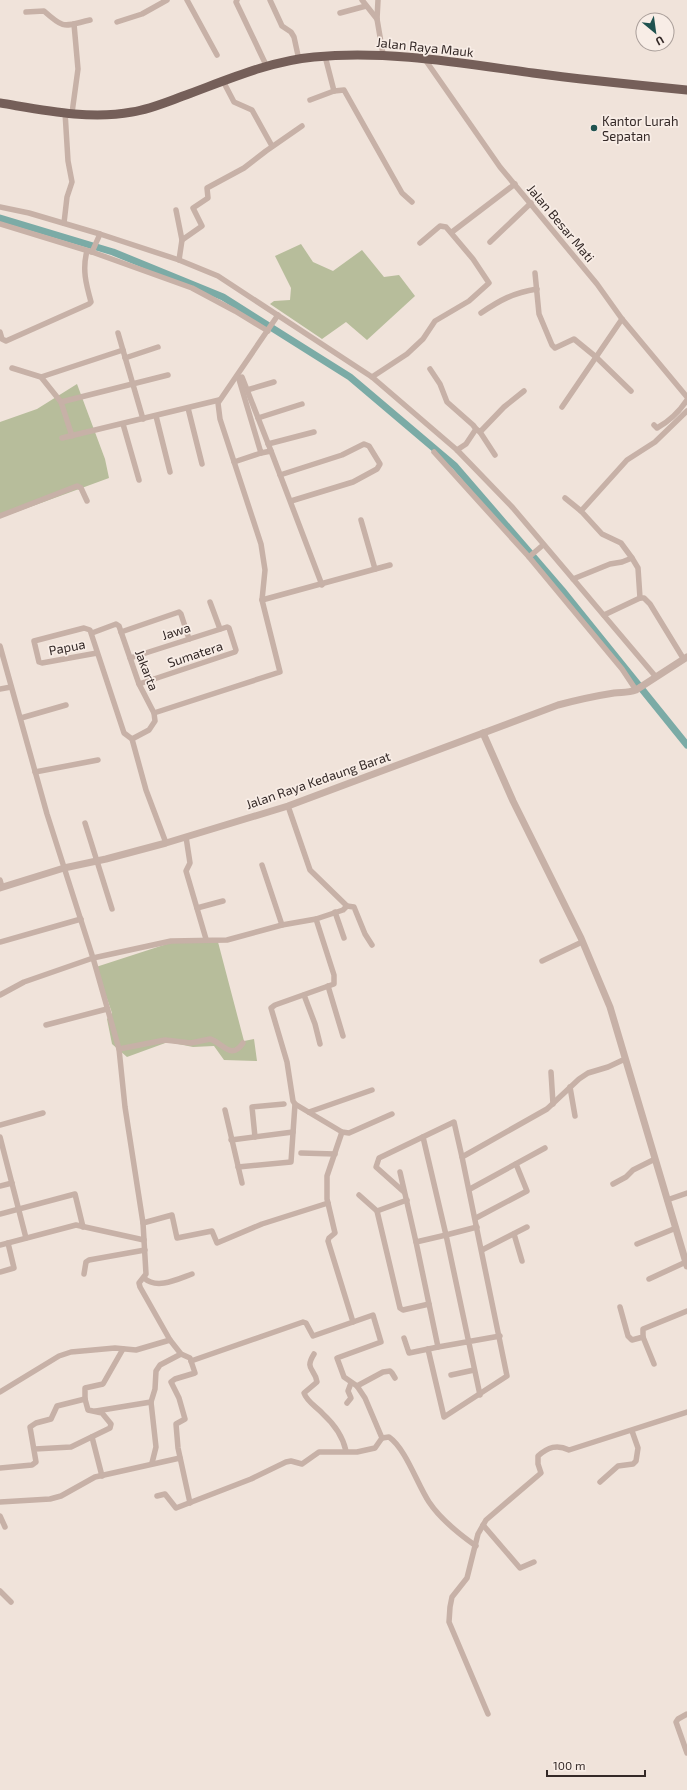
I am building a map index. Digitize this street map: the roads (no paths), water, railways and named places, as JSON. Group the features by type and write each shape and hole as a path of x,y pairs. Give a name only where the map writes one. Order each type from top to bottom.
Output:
{"main road":[{"name":"Jalan Raya Mauk","path":"0,103 68,112 105,114 132,112 268,67 325,56 382,54 424,58 577,79 687,90"}],"street":[{"path":"117,22 142,14 167,0"},
{"path":"187,0 217,55"},
{"path":"237,0 236,2 268,67"},
{"path":"270,0 282,26 291,32 294,37 299,60"},
{"path":"362,0 377,19"},
{"path":"378,0 377,19 382,54"},
{"path":"340,13 366,6"},
{"path":"26,12 44,11 59,24 64,26 90,20"},
{"path":"64,223 67,197 72,182 68,161 68,112 78,69 74,24"},
{"path":"325,56 334,91"},
{"name":"Jalan Besar Mati","path":"424,58 500,167 597,284 622,318 687,397"},
{"path":"223,81 234,102 252,110 272,146"},
{"path":"310,100 334,91 344,90 402,193 412,202"},
{"path":"182,240 202,226 193,208 208,198 207,188 244,168 272,146 302,126"},
{"path":"452,232 515,184"},
{"path":"490,242 531,203"},
{"path":"0,207 64,223 179,260 218,276 372,377 457,450 513,508 542,546 604,615 653,679"},
{"path":"176,210 182,240 179,260"},
{"path":"0,224 91,250 192,288 235,310 269,330"},
{"path":"372,377 407,354 423,339 436,321 469,301 489,283 473,258 452,232 440,226 420,243"},
{"path":"0,332 2,339 6,341 89,304 91,302 85,279 84,267 91,250 100,235"},
{"path":"535,273 539,314 552,345 555,348 574,340 596,357 630,391"},
{"path":"481,313 505,297 537,289"},
{"path":"132,739 150,730 155,721 154,713 280,672 262,600 265,570 261,544 220,418 218,403 278,316"},
{"path":"562,407 622,318"},
{"path":"118,333 143,419"},
{"path":"125,358 158,347"},
{"path":"41,377 123,350"},
{"path":"12,368 41,377 61,402 72,436"},
{"path":"430,369 440,384 447,402 473,424 495,455"},
{"path":"239,374 247,390 291,501 322,585"},
{"path":"239,374 261,453"},
{"path":"61,402 168,375"},
{"path":"247,390 274,382"},
{"path":"457,450 466,444 478,430 524,391"},
{"path":"62,438 219,400"},
{"path":"654,425 657,428 680,412 687,400"},
{"path":"258,418 302,404"},
{"path":"188,408 202,464"},
{"path":"581,511 627,460 655,442 687,411"},
{"path":"156,416 170,472"},
{"path":"123,424 139,480"},
{"path":"268,444 314,432"},
{"path":"280,475 342,455 364,444 369,446 380,464 378,469 354,482 291,501"},
{"path":"234,462 271,451"},
{"path":"434,452 529,556 638,689 685,658 650,604 644,598 640,598 604,615"},
{"path":"0,516 77,486 80,488 87,501"},
{"path":"565,498 581,511 602,534 620,543 632,558 638,568 640,598"},
{"path":"362,520 375,569"},
{"path":"529,556 542,546"},
{"path":"572,579 610,564 622,562 632,558"},
{"path":"262,600 322,585 390,565"},
{"path":"210,602 220,629"},
{"path":"166,843 146,790 132,739 124,733 97,653 92,633 116,624 119,626 121,632 180,612 189,639"},
{"name":"Jawa","path":"130,658 228,627 236,651"},
{"name":"Papua","path":"92,633 90,630 84,628 34,641 39,662 42,663 97,653"},
{"name":"Jakarta","path":"121,632 138,684 154,713"},
{"path":"0,646 35,772 93,958 118,1049 125,1107 143,1223 145,1250 144,1278 140,1283 140,1287 170,1340 181,1354 187,1356 192,1361 195,1373 175,1379 171,1382 179,1398 185,1419 176,1424 180,1458 190,1503"},
{"name":"Sumatera","path":"138,684 236,651"},
{"path":"0,689 12,686"},
{"name":"Jalan Raya Kedaung Barat","path":"1,885 166,843 288,806 558,705 617,692 626,693 638,689"},
{"path":"21,718 66,705"},
{"path":"483,733 513,801 582,942 610,1007 687,1264 649,1279"},
{"path":"35,772 98,760"},
{"path":"288,806 310,870 347,906 354,907 365,934 372,945"},
{"path":"85,823 112,909"},
{"path":"186,837 190,863 186,871 206,939"},
{"path":"262,865 282,925"},
{"path":"197,908 222,901"},
{"path":"0,995 24,982 93,958 171,941 206,939 227,940 282,925 316,919 343,910 347,906"},
{"path":"335,912 344,938"},
{"path":"0,942 81,919"},
{"path":"238,1167 291,1162 295,1104 287,1062 271,1008 334,984 334,975 316,919"},
{"path":"542,961 582,942"},
{"path":"328,986 344,1036"},
{"path":"304,995 315,1024 320,1044"},
{"path":"46,1025 107,1009"},
{"path":"118,1049 165,1040 191,1043 210,1039 215,1040 227,1050 234,1051 240,1049 244,1043"},
{"path":"462,1157 538,1116 588,1073 608,1067 625,1059"},
{"path":"551,1072 553,1104"},
{"path":"570,1087 575,1116"},
{"path":"310,1112 372,1090"},
{"path":"255,1137 252,1107 284,1104"},
{"path":"295,1104 342,1132 351,1133 392,1114"},
{"path":"225,1110 242,1183"},
{"path":"0,1125 43,1113"},
{"path":"404,1192 376,1167 379,1158 454,1122 470,1189 507,1376 444,1417 428,1349"},
{"path":"231,1140 293,1132"},
{"path":"342,1132 327,1176 328,1203 336,1233 329,1238 328,1241 353,1322"},
{"path":"0,1137 3,1158 12,1183 26,1238"},
{"path":"423,1137 446,1235 480,1395"},
{"path":"470,1189 545,1148"},
{"path":"300,1152 335,1154"},
{"path":"613,1184 626,1177 633,1170 655,1159"},
{"path":"476,1218 527,1191 516,1164"},
{"path":"400,1172 438,1347"},
{"path":"0,1186 12,1183"},
{"path":"667,1200 687,1193"},
{"path":"0,1214 75,1194 83,1227"},
{"path":"359,1195 377,1211 400,1308 404,1310 429,1304"},
{"path":"377,1211 407,1200"},
{"path":"143,1223 172,1215 177,1238 212,1231 216,1243 262,1224 328,1203"},
{"path":"0,1245 76,1225 144,1240"},
{"path":"416,1242 477,1227"},
{"path":"482,1250 527,1227"},
{"path":"637,1244 676,1228"},
{"path":"514,1234 522,1261"},
{"path":"0,1272 14,1268 8,1243"},
{"path":"84,1274 88,1261 145,1250"},
{"path":"144,1278 157,1284 165,1283 192,1274"},
{"path":"620,1307 629,1338 633,1340 642,1337"},
{"path":"654,1364 642,1337 643,1329 687,1310"},
{"path":"192,1361 303,1322 306,1323 313,1336 373,1315 381,1342 337,1358 344,1377 357,1386 368,1403 382,1438"},
{"path":"404,1338 409,1353 500,1336"},
{"path":"0,1392 59,1356 71,1352 115,1348 136,1350 170,1340"},
{"path":"35,1449 66,1448 92,1437 112,1426 104,1415 88,1410 85,1399 85,1388 103,1384 123,1349"},
{"path":"152,1463 156,1447 151,1402 155,1389 157,1369 181,1354"},
{"path":"314,1354 309,1362 309,1366 317,1382 304,1394 305,1398 324,1414 338,1432 344,1440 346,1451"},
{"path":"451,1375 474,1370"},
{"path":"357,1386 386,1372 392,1373 395,1378"},
{"path":"347,1403 351,1398 348,1391 351,1383"},
{"path":"0,1468 35,1463 35,1449 31,1425 51,1418 57,1406 85,1399"},
{"path":"95,1412 151,1402"},
{"path":"488,1714 449,1622 452,1596 467,1578 478,1534 486,1520 541,1473 538,1464 538,1456 544,1451 557,1446 569,1450 632,1431 687,1412"},
{"path":"600,1482 618,1466 633,1464 636,1461 638,1448 632,1431"},
{"path":"92,1437 102,1476"},
{"path":"157,1496 165,1494 175,1508 251,1479 289,1461 302,1464 319,1452 357,1452 375,1448 382,1438 389,1437 393,1440 435,1510 456,1532 476,1546"},
{"path":"0,1503 50,1499 61,1496 91,1479 152,1463 180,1458"},
{"path":"0,1516 5,1527"},
{"path":"483,1525 520,1568 534,1562"},
{"path":"0,1591 11,1602"},
{"path":"687,1714 678,1719 676,1724 687,1753"}],"waterway":[{"path":"0,218 113,252 223,297 350,377 455,466 562,590 687,745"}],"place":[{"name":"Kantor Lurah Sepatan","path":"594,128"}]}
